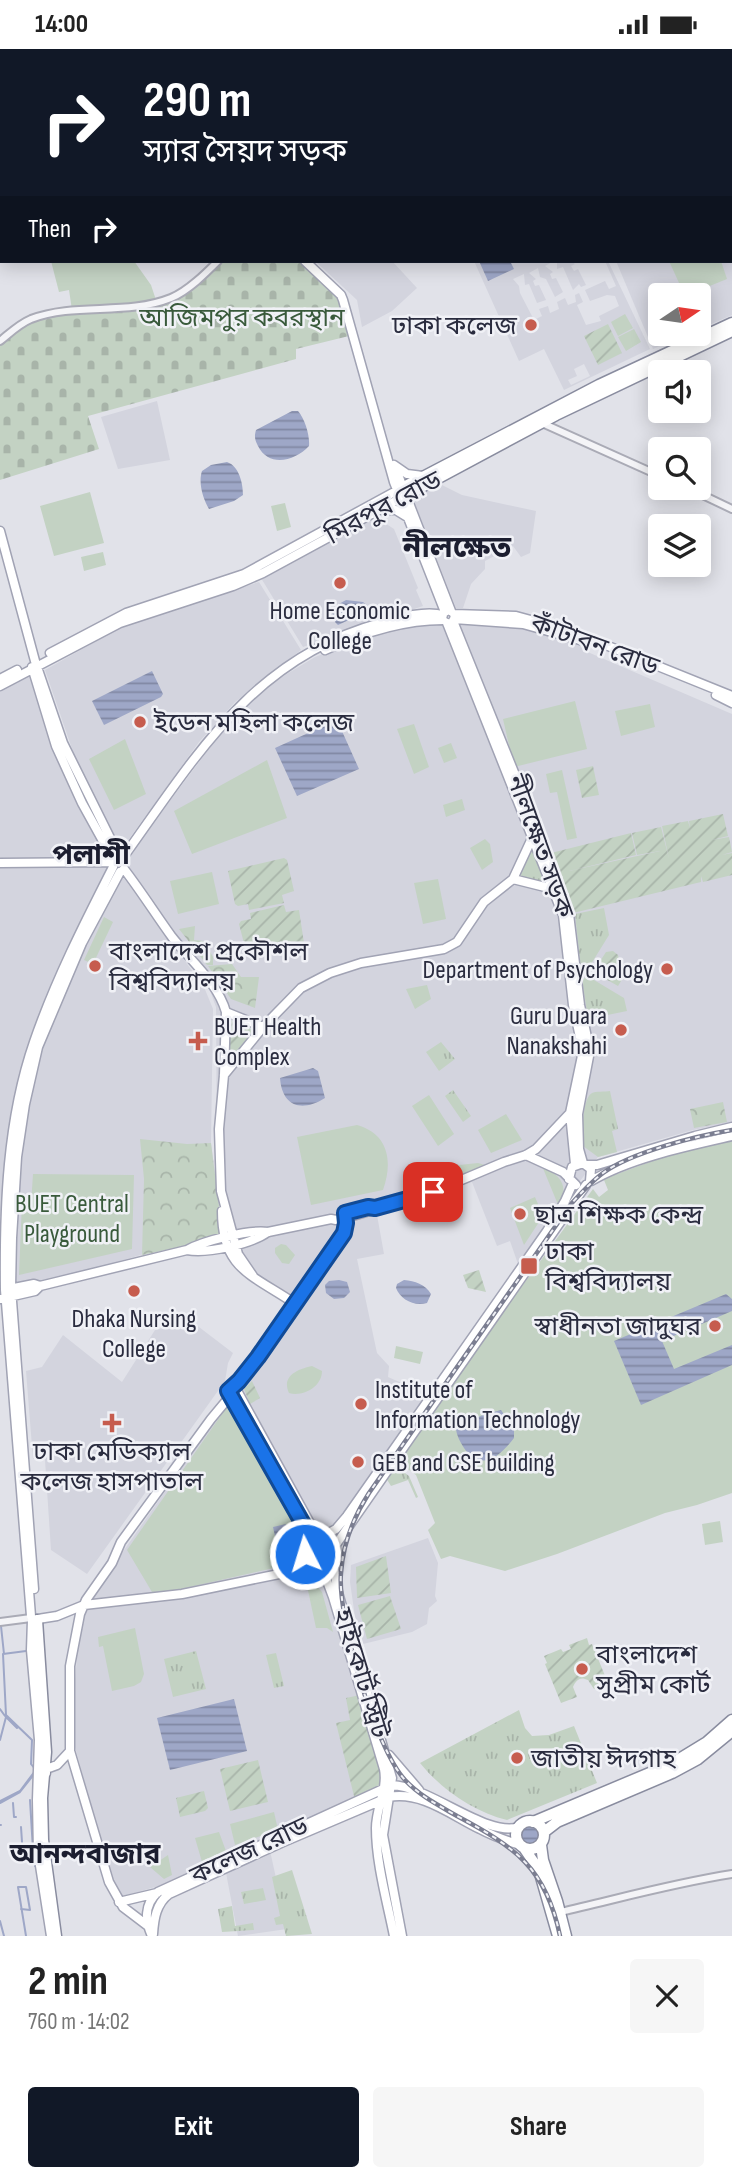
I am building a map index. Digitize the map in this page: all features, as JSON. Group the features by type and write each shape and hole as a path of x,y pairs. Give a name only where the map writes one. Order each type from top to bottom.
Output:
{"highway":[{"name":"মিরপুর রোড","path":"660,360 732,323"},
{"name":"মিরপুর রোড","path":"660,360 732,331"},
{"name":"মিরপুর রোড","path":"402,493 537,416 648,366"},
{"name":"মিরপুর রোড","path":"430,478 542,423 648,366"},
{"path":"34,1618 45,1771 44,1859 56,1936"},
{"path":"558,1936 539,1870 516,1837 519,1827 525,1822 533,1822 671,1764 707,1742 732,1720"},
{"path":"566,1936 542,1860 544,1832 557,1822 672,1773 698,1759 732,1731"},
{"path":"533,1822 544,1832"},
{"path":"522,1847 533,1849 541,1845"}],"main road":[{"path":"307,263 342,297 402,493 423,536"},
{"path":"314,263 346,295 402,493"},
{"path":"394,465 407,474 430,478"},
{"path":"430,478 413,497 449,617"},
{"name":"মিরপুর রোড","path":"32,666 120,623 248,580 402,493"},
{"name":"মিরপুর রোড","path":"32,666 126,613 244,574 402,493"},
{"name":"নীলক্ষেত সড়ক","path":"402,493 409,518 559,893 583,1051 574,1114 579,1165"},
{"path":"372,512 389,509 409,518"},
{"path":"0,531 32,666"},
{"path":"0,548 32,666 62,743 119,864 224,1004 224,1075 219,1148 229,1242 237,1265 294,1303"},
{"name":"কাঁটাবন রোড","path":"56,1936 38,1853 39,1740 31,1650 34,1618 6,1293 4,1236 9,1157 26,1070 33,1044 73,944 119,864 220,731 249,701 274,681 306,659 349,639 390,627 449,617 516,616 571,631 732,703"},
{"name":"কাঁটাবন রোড","path":"604,646 732,696"},
{"path":"0,679 32,666"},
{"path":"0,686 32,666"},
{"path":"224,1075 263,1027 301,988 330,973 361,963 444,949 457,942 484,902 513,879 534,835"},
{"path":"0,863 119,864"},
{"path":"513,879 559,893"},
{"path":"226,1012 263,1027"},
{"path":"529,1156 574,1114"},
{"path":"6,1293 187,1250 196,1252 229,1242 260,1238 268,1232 336,1220 368,1207 375,1208 433,1192 504,1162 529,1156 539,1156 566,1167 597,1165 732,1127"},
{"path":"529,1156 563,1171 578,1186 673,1150 732,1136"},
{"path":"559,1216 571,1181 569,1173 579,1165"},
{"path":"34,1618 82,1605 182,1594 289,1572 310,1564 329,1565 333,1561 335,1546 468,1347 559,1216 588,1183 592,1172 579,1165"},
{"path":"148,1926 119,1902 103,1869 70,1751 70,1666 82,1605 112,1563 116,1553 344,1233 345,1215"},
{"path":"310,1564 306,1546 341,1524 443,1384"},
{"path":"234,1388 317,1537"},
{"path":"317,1537 328,1538 335,1546"},
{"name":"হাইকোর্ট স্ট্রিট","path":"333,1561 337,1589 385,1750 388,1786"},
{"name":"হাইকোর্ট স্ট্রিট","path":"310,1564 327,1581 333,1597 388,1786"},
{"path":"385,1750 419,1791"},
{"path":"45,1771 62,1761 70,1751"},
{"path":"45,1771 64,1768 75,1774"},
{"path":"394,1936 376,1838 376,1821 388,1786 419,1791 495,1827 511,1830 519,1827"},
{"name":"কলেজ রোড","path":"152,1936 148,1926 148,1907 152,1897 158,1892 388,1786"},
{"path":"385,1799 403,1795 418,1798 522,1847"},
{"path":"385,1799 384,1842 402,1936"},
{"name":"কলেজ রোড","path":"152,1936 157,1910 169,1894 385,1799"},
{"path":"119,1902 158,1892"}],"street":[{"path":"0,341 34,318 60,312 134,308 174,297 216,263"},
{"path":"542,423 648,471"},
{"path":"711,499 732,509"},
{"path":"0,1614 0,1622 34,1618"},
{"path":"560,1912 692,1880 732,1874"}],"shaded area":[{"path":"317,263 394,263 417,288 392,311 362,327 357,300"},
{"name":"ঢাকা কলেজ","path":"475,263 550,263 545,266 553,272 550,274 552,279 556,278 563,292 555,297 546,279 540,277 538,268 529,273 536,279 533,281 535,286 539,285 546,300 537,303 529,284 525,285 524,274 513,279 519,286 534,320 542,316 539,309 548,306 550,313 559,309 557,302 565,298 568,305 576,302 575,295 579,293 583,302 577,305 586,325 601,321 599,316 619,306 615,296 607,295 590,301 585,290 605,281 609,289 616,286 606,263 609,263 650,349 564,390 544,349 519,361","holes":["584,364 590,376 571,385 568,380 577,376 574,369"]},
{"name":"ঢাকা কলেজ","path":"557,263 574,263 571,266 574,271 578,269 586,285 581,287 579,284 573,290 563,267 557,269"},
{"path":"617,263 732,263 732,315 711,324 711,283 648,283 648,337"},
{"path":"157,401 170,460 118,469 101,417"},
{"path":"440,484 462,495 536,511 530,553 521,557 513,546 485,561 485,569 471,584 463,608 456,608 414,501 419,495"},
{"name":"Home Economic College","path":"374,516 394,529 423,606 303,647 261,578"},
{"name":"ইডেন মহিলা কলেজ","path":"259,582 301,650 235,702 199,742 121,850 81,775 45,670 125,625"},
{"name":"ঢাকা বিশ্ববিদ্যালয়","path":"462,621 536,628 585,644 583,650 732,714 732,1122 693,1130 598,1157 518,1264 510,1241 497,1246 472,1182 377,1215 384,1254 357,1259 377,1353 389,1366 388,1377 429,1395 335,1525 328,1541 325,1572 383,1780 381,1787 305,1822 264,1836 271,1855 287,1929 238,1936 223,1857 169,1883 120,1897 113,1884 75,1747 74,1692 84,1607 188,1459 235,1382 288,1306 237,1263 227,1236 217,1156 216,1007 208,985 120,867 236,713 267,686 315,657 381,632"},
{"name":"বাংলাদেশ প্রকৌশল বিশ্ববিদ্যালয়","path":"29,674 113,867 204,987 213,1009 211,1143 223,1238 151,1252 64,1277 11,1287 9,1217 0,1216 0,689"},
{"name":"ঢাকা মেডিক্যাল কলেজ হাসপাতাল","path":"178,1311 233,1353 225,1381 87,1574 51,1550 45,1460 33,1459 26,1371 42,1367 63,1335 122,1382 155,1330 167,1327"},
{"path":"428,1538 438,1563 435,1596 437,1601 429,1608 427,1624 412,1632 363,1644 355,1617 350,1582 351,1565"}],"green space":[{"path":"52,263 135,263 151,285 156,300 141,304 72,310 69,290 59,292"},
{"name":"আজিমপুর কবরস্থান","path":"220,263 304,263 332,289 338,299 349,336 296,349 296,359 88,416 99,449 0,480 0,344 27,324 49,317 141,310 159,306 188,291"},
{"path":"670,263 722,263 727,279 711,285 711,283 679,283"},
{"path":"625,314 633,328 618,336 611,322"},
{"path":"608,324 622,353 598,365 584,336"},
{"path":"634,329 641,342 626,351 618,337"},
{"path":"90,492 104,543 54,556 40,506"},
{"path":"285,503 291,527 277,531 271,506"},
{"path":"103,552 106,565 84,571 81,557"},
{"path":"575,701 587,749 514,767 503,719"},
{"path":"650,704 655,727 621,736 615,711"},
{"path":"414,724 429,767 414,774 397,729"},
{"path":"125,739 146,794 114,810 89,759"},
{"path":"451,743 457,758 444,763 438,748"},
{"path":"267,760 287,818 192,854 174,811"},
{"path":"593,766 599,795 582,798 576,770"},
{"path":"562,770 577,838 567,840 557,792 550,793 546,774"},
{"path":"462,799 465,810 446,817 443,805"},
{"path":"723,814 728,836 712,840 729,837 732,852 722,855 732,853 732,875 703,882 701,876 701,882 569,914 547,854 631,833 636,855 569,871 660,851 637,855 632,833 661,827 669,859 662,826 688,821 690,828 689,821"},
{"path":"485,839 490,844 493,862 482,870 470,848"},
{"path":"532,846 550,885 518,876"},
{"path":"284,858 287,860 294,891 282,895 284,903 249,910 248,904 235,904 228,871"},
{"path":"212,872 219,904 178,914 170,881"},
{"path":"438,879 446,919 423,924 414,883"},
{"path":"284,905 286,912 299,910 304,943 247,955 239,924 241,921 251,919 250,913"},
{"path":"604,908 609,935 588,969 581,970 575,914"},
{"path":"104,917 113,922 93,964 84,960"},
{"path":"195,926 194,940 204,941 213,957 213,965 207,965 179,929"},
{"path":"613,951 618,955 623,978 618,986 593,972 606,952"},
{"path":"453,962 459,971 445,981 438,974 447,963"},
{"path":"232,964 241,977 259,977 255,1008 231,999 208,966"},
{"path":"589,977 624,998 627,1011 588,1019 582,979"},
{"path":"427,985 431,999 415,1009 406,989"},
{"path":"229,1019 253,1030 227,1066"},
{"path":"441,1042 455,1059 439,1071 426,1052"},
{"path":"453,1090 471,1116 463,1122 445,1096"},
{"path":"610,1091 618,1129 612,1131 617,1152 598,1157 583,1146 584,1109 592,1093"},
{"path":"429,1095 454,1134 438,1146 412,1106"},
{"path":"723,1102 727,1122 694,1128 690,1109"},
{"path":"506,1114 522,1140 491,1153 478,1130"},
{"path":"357,1125 376,1135 386,1150 388,1169 383,1190 311,1205 297,1137"},
{"path":"140,1139 187,1144 211,1143 223,1238 142,1255 144,1179"},
{"path":"732,1139 732,1493 665,1513 505,1571 450,1556 441,1559 428,1530 435,1523 416,1475 398,1462 433,1408 593,1189 599,1197 608,1190 604,1180 606,1178 658,1159"},
{"path":"478,1163 485,1165 456,1177 450,1166"},
{"path":"542,1166 562,1182 563,1193 559,1207"},
{"name":"BUET Central Playground","path":"33,1174 134,1175 132,1249 19,1275 22,1202 31,1204"},
{"path":"535,1197 543,1216 524,1245 510,1208"},
{"path":"281,1244 286,1245 295,1255 289,1264 282,1263 275,1253 275,1248"},
{"path":"479,1270 486,1292 468,1288 463,1275"},
{"path":"396,1346 423,1352 420,1364 394,1358"},
{"path":"312,1366 322,1371 319,1382 306,1392 289,1393 287,1382 292,1374"},
{"path":"252,1381 260,1398 250,1404 244,1389"},
{"path":"231,1401 295,1514 304,1543 302,1553 296,1563 172,1591 152,1592 127,1550"},
{"path":"394,1465 409,1476 418,1497 416,1498 408,1480 391,1486 386,1478"},
{"path":"720,1521 723,1542 705,1545 702,1524"},
{"path":"386,1556 391,1593 357,1598 356,1567"},
{"path":"311,1580 322,1592 333,1632 327,1628 316,1628 306,1581"},
{"path":"390,1596 401,1629 367,1639 358,1605"},
{"path":"135,1628 144,1674 141,1682 134,1686 112,1691 103,1646 99,1647 98,1637"},
{"path":"587,1638 608,1683 594,1689 588,1680 579,1679 573,1687 577,1697 561,1703 544,1656 561,1649 563,1652 571,1649 569,1645"},
{"path":"196,1651 206,1689 173,1697 164,1659"},
{"path":"276,1653 284,1686 274,1688 266,1655"},
{"path":"360,1695 382,1776 377,1789 355,1800 336,1723 350,1720 346,1698"},
{"path":"519,1710 525,1728 532,1736 549,1735 574,1726 597,1783 507,1820 482,1811 459,1798 438,1782 420,1763"},
{"path":"258,1760 268,1802 230,1811 220,1769"},
{"path":"204,1791 208,1808 180,1817 176,1798"},
{"path":"274,1812 278,1830 235,1845 230,1824"},
{"path":"219,1832 226,1851 202,1862 195,1838"},
{"path":"168,1855 172,1875 164,1879 150,1867"},
{"path":"292,1870 312,1934 286,1936 283,1924 276,1925 274,1918 280,1916 272,1877"},
{"path":"263,1888 266,1900 244,1904 241,1892"},
{"path":"232,1906 235,1926 253,1923 254,1930 222,1932 218,1909"}],"water":[{"path":"480,263 511,263 514,269 488,281"},
{"path":"292,411 298,411 303,418 309,446 290,458 275,460 263,453 257,444 256,430"},
{"path":"227,462 237,471 243,495 234,501 209,509 202,491 202,471 211,465"},
{"path":"346,600 363,602 368,606 368,611 338,625 335,622 336,616 332,614 337,605"},
{"path":"152,671 163,694 161,697 104,725 92,701"},
{"path":"337,720 359,769 297,796 275,748"},
{"path":"313,1068 318,1071 325,1098 301,1106 289,1101 284,1095 280,1078"},
{"path":"404,1280 416,1282 426,1288 431,1294 427,1303 413,1303 401,1296 396,1288 397,1284"},
{"path":"329,1281 347,1282 350,1292 344,1298 334,1299 326,1293 325,1285"},
{"path":"726,1294 732,1299 732,1311 662,1341 674,1369 732,1345 732,1365 641,1405 614,1341"},
{"path":"501,1410 514,1429 514,1438 497,1456 484,1461 477,1460 464,1448 456,1427"},
{"path":"286,1524 292,1556 280,1559 273,1527"},
{"path":"234,1699 247,1751 170,1770 157,1718"},
{"path":"530,1825 537,1828 540,1835 537,1842 530,1845 523,1842 520,1835 523,1828"}],"waterway":[{"path":"1,1626 4,1654"},
{"path":"26,1651 3,1654 6,1715 32,1740 31,1764 35,1769"},
{"path":"0,1709 5,1716"},
{"path":"0,1740 6,1717 17,1728"},
{"path":"0,1801 20,1791 35,1771"},
{"path":"0,1803 20,1792 35,1773"},
{"path":"30,1800 33,1850"},
{"path":"13,1803 16,1817"},
{"path":"21,1827 23,1857"},
{"path":"24,1851 33,1850 35,1866"},
{"path":"21,1909 30,1910 26,1887 18,1887 26,1936"},
{"path":"0,1921 4,1936"}],"railway":[{"path":"560,1936 546,1893 525,1862 496,1838 423,1796 405,1780 393,1764 360,1681 345,1619 341,1593 344,1551 354,1521 369,1493 571,1204 603,1173 630,1158 683,1141 732,1130"}],"place":[{"name":"ঢাকা কলেজ","path":"531,325"},
{"name":"Home Economic College","path":"340,583"},
{"name":"ইডেন মহিলা কলেজ","path":"140,722"},
{"name":"বাংলাদেশ প্রকৌশল বিশ্ববিদ্যালয়","path":"95,966"},
{"name":"Department of Psychology","path":"667,969"},
{"name":"Guru Duara Nanakshahi","path":"621,1030"},
{"name":"BUET Health Complex","path":"198,1041"},
{"name":"ছাত্র শিক্ষক কেন্দ্র","path":"520,1214"},
{"name":"ঢাকা বিশ্ববিদ্যালয়","path":"529,1266"},
{"name":"Dhaka Nursing College","path":"134,1291"},
{"name":"স্বাধীনতা জাদুঘর","path":"715,1326"},
{"name":"Institute of Information Technology","path":"361,1404"},
{"name":"ঢাকা মেডিক্যাল কলেজ হাসপাতাল","path":"112,1423"},
{"name":"GEB and CSE building","path":"358,1462"},
{"name":"বাংলাদেশ সুপ্রীম কোর্ট","path":"582,1669"},
{"name":"জাতীয় ঈদগাহ","path":"517,1758"}],"district":[{"name":"নীলক্ষেত","path":"457,547"},
{"name":"পলাশী","path":"91,854"},
{"name":"আনন্দবাজার","path":"85,1853"}],"route":[{"path":"305,1554 311,1539 228,1391 258,1357 335,1247 344,1233 345,1213 368,1207 375,1208 433,1192"}]}
